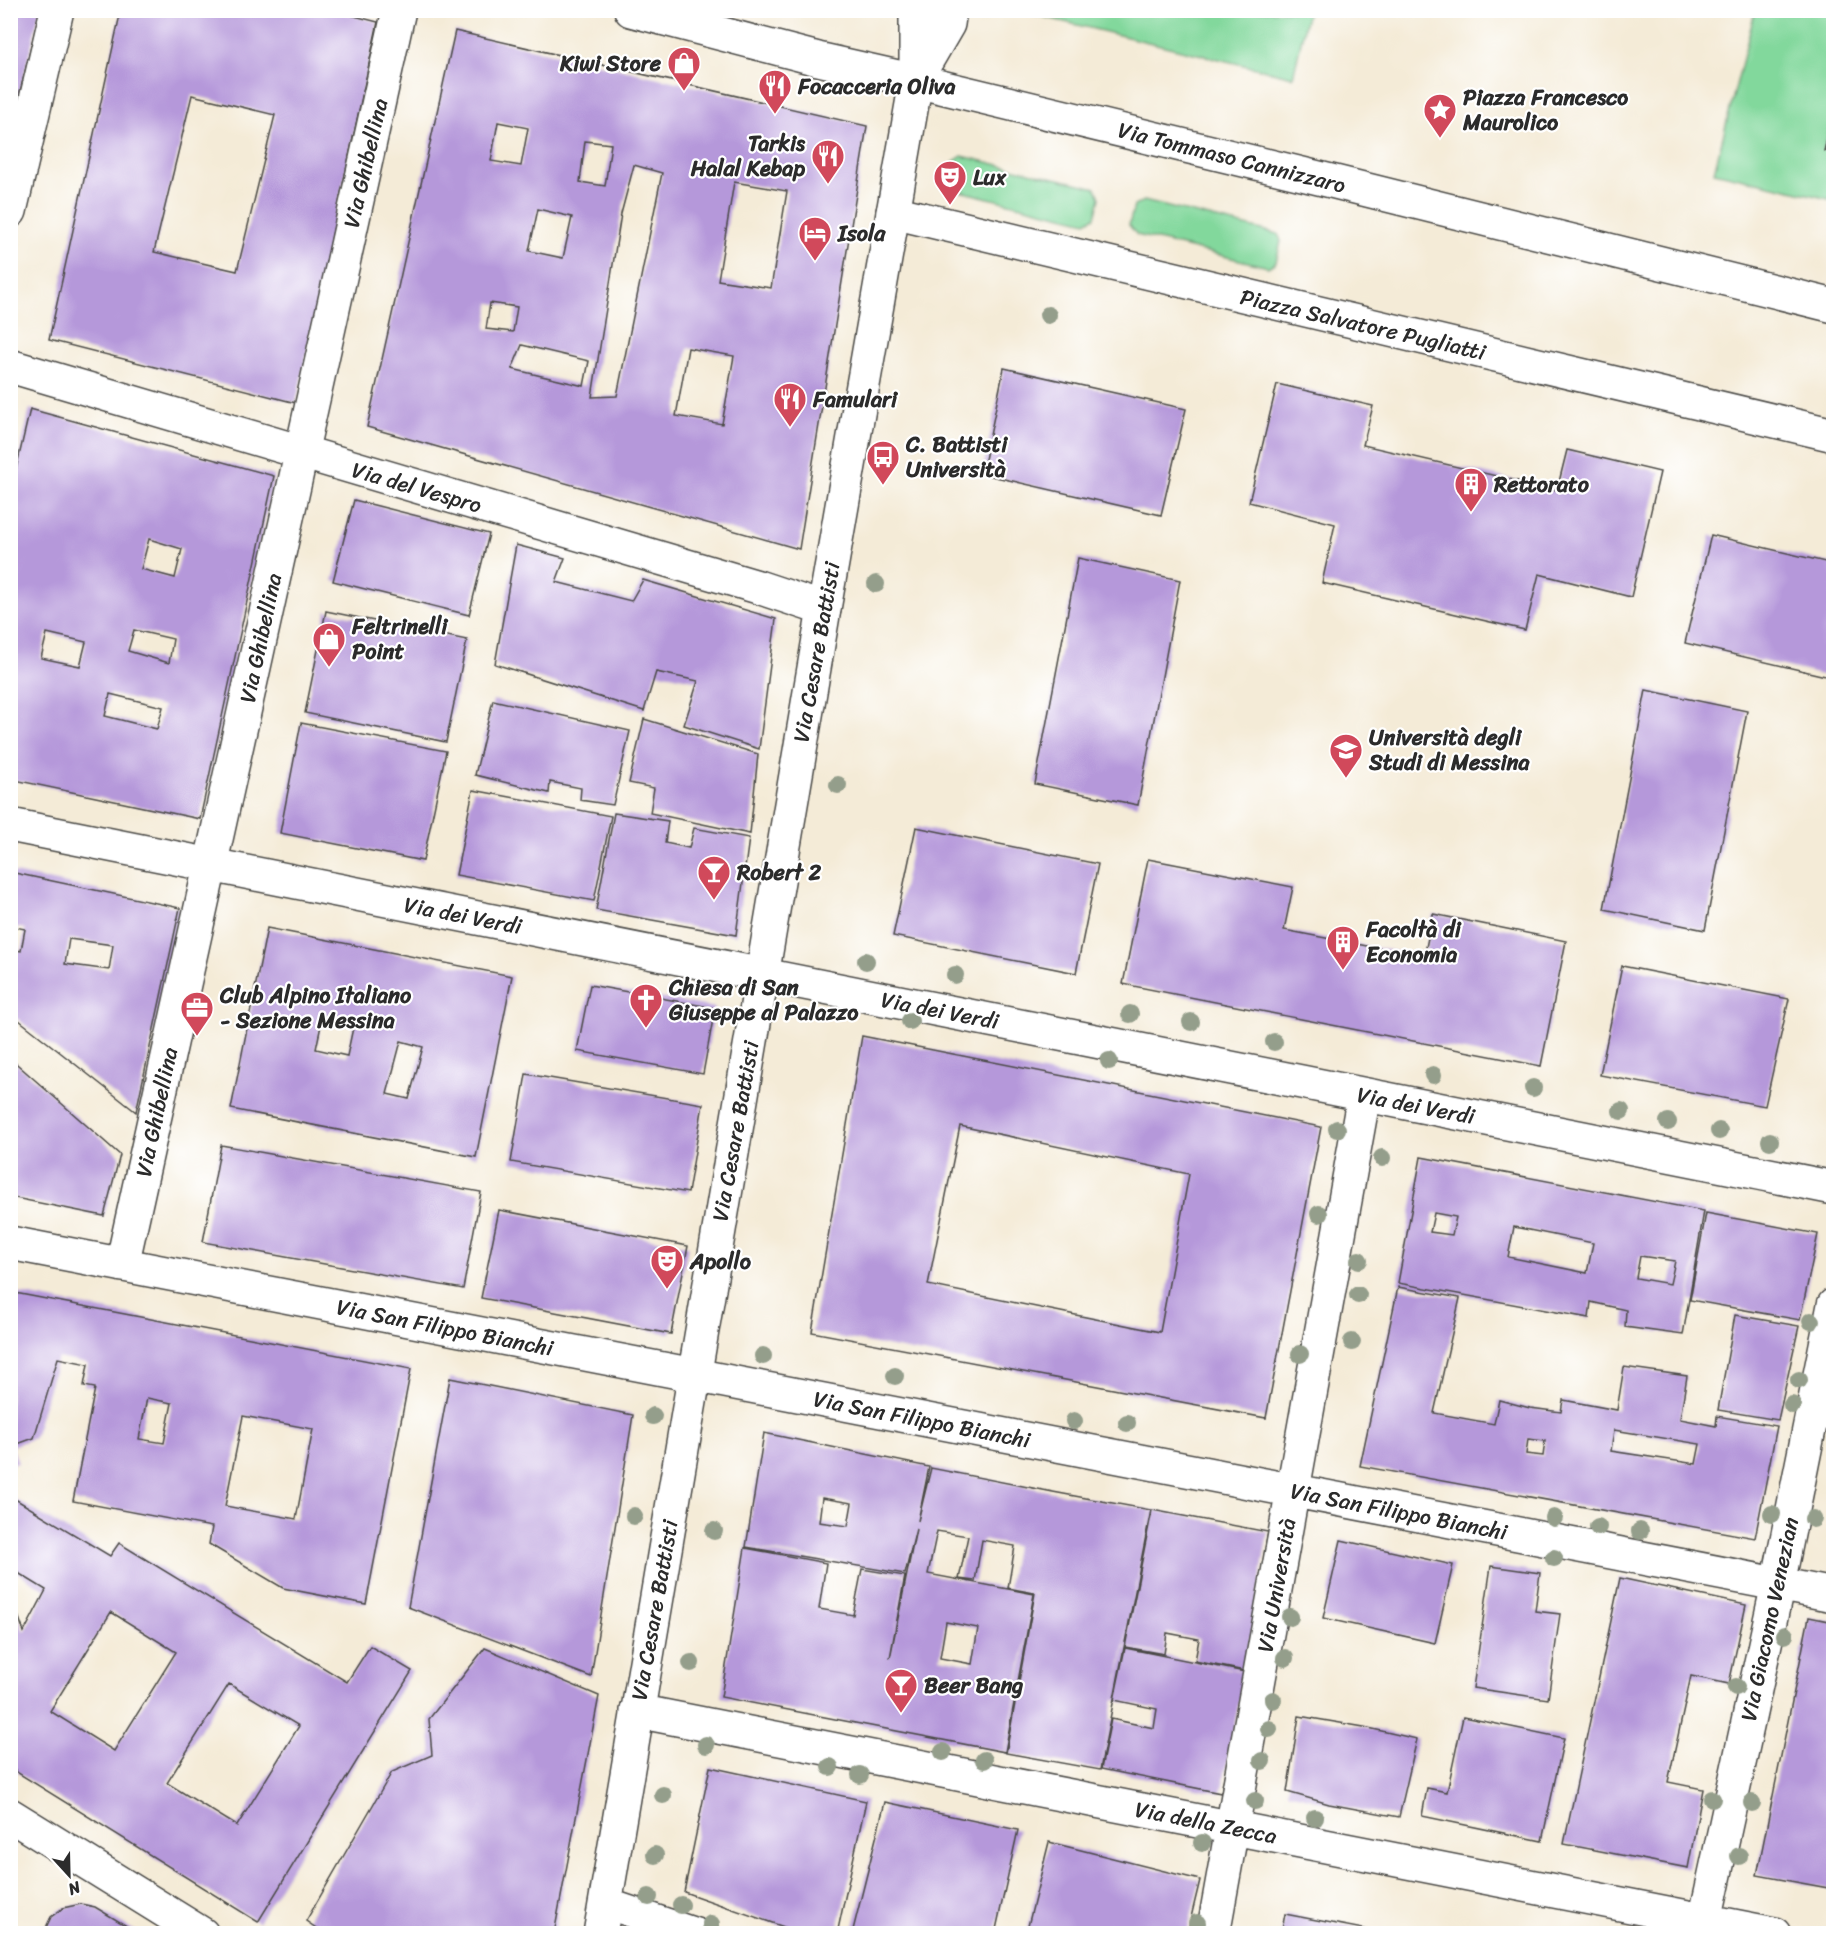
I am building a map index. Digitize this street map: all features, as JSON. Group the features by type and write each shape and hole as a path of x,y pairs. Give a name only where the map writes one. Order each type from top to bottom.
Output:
{"street":[{"path":"10,212 57,10"},
{"name":"Via Ghibellina","path":"122,1265 399,10"},
{"name":"Via Tommaso Cannizzaro","path":"631,10 818,59 1327,180 1833,306"},
{"name":"Via Cesare Battisti","path":"603,1918 824,609 916,81 915,10"},
{"name":"Via Cesare Battisti","path":"916,81 948,24 950,10"},
{"name":"Piazza Salvatore Pugliatti","path":"893,212 1833,435"},
{"name":"Via del Vespro","path":"10,366 758,587 824,609"},
{"name":"Via dei Verdi","path":"10,825 1833,1188"},
{"name":"Via Università","path":"1213,1934 1364,1095"},
{"name":"Via San Filippo Bianchi","path":"10,1243 1833,1594"},
{"name":"Via Giacomo Venezian","path":"1703,1927 1778,1584 1833,1305"},
{"name":"Via della Zecca","path":"637,1711 1233,1827 1703,1927 1774,1934"},
{"path":"10,1815 181,1928"},
{"path":"603,1918 697,1934"}],"green space":[{"path":"1019,11 1308,11 1293,77"},
{"path":"1755,11 1833,11 1833,114 1824,150 1833,153 1833,200 1714,172"},
{"path":"962,156 1096,188 1100,198 1095,217 1086,222 956,190 949,180 953,162"},
{"path":"1144,201 1278,234 1281,241 1276,262 1268,267 1137,235 1129,225 1134,206"}],"building":[{"path":"10,10 40,10 11,129 10,129"},
{"path":"121,10 331,10 378,22 296,403 49,340","holes":["192,95 275,115 237,271 154,252"]},
{"path":"455,31 867,126 799,549 367,427","holes":["498,122 528,128 521,166 491,161","585,141 611,144 605,186 580,182","634,165 662,173 617,396 592,397 621,214","734,182 787,191 771,288 718,280","538,209 572,217 563,258 529,251","490,303 517,307 513,332 486,329","522,345 589,361 584,386 512,369","688,348 734,356 722,424 676,416"]},
{"path":"1834,117 1834,153 1824,151"},
{"path":"1004,368 1186,409 1161,515 982,474"},
{"name":"Rettorato","path":"1277,384 1373,406 1363,445 1557,490 1567,450 1660,472 1631,597 1539,574 1525,630 1322,583 1335,524 1249,502"},
{"path":"30,409 274,476 200,819 10,779 10,495","holes":["149,539 182,549 175,578 141,569","134,630 173,639 169,663 128,651","47,633 86,642 80,666 41,658","110,694 163,707 157,729 105,716"]},
{"path":"354,500 489,534 469,615 333,581"},
{"path":"1711,535 1834,564 1834,678 1685,643"},
{"path":"516,545 565,558 556,582 631,601 643,580 776,619 759,749 684,725 698,681 656,672 644,711 495,664"},
{"path":"1078,558 1180,580 1138,805 1035,784"},
{"path":"326,611 467,640 446,742 305,713"},
{"path":"1646,690 1747,711 1705,930 1604,909"},
{"path":"493,700 630,731 613,805 580,800 581,788 550,782 549,793 475,775"},
{"path":"644,719 758,754 750,834 650,813 654,788 629,783"},
{"path":"301,723 446,751 423,861 280,833"},
{"path":"473,790 611,816 594,901 456,875"},
{"path":"614,813 668,821 665,843 689,848 694,828 749,838 736,935 596,910"},
{"path":"916,827 1098,864 1076,973 893,936"},
{"name":"Facoltà di Economia","path":"1148,859 1293,887 1284,930 1424,957 1433,914 1566,941 1541,1066 1123,984"},
{"path":"10,872 180,908 136,1112 10,1013 10,949 21,951 25,929 10,926","holes":["69,939 113,945 109,970 65,964"]},
{"path":"267,928 512,976 476,1157 231,1109","holes":["323,1016 354,1023 347,1056 316,1049","401,1041 423,1047 409,1099 387,1094"]},
{"path":"1622,966 1789,999 1765,1106 1600,1075"},
{"name":"Chiesa di San Giuseppe al Palazzo","path":"590,985 715,1008 703,1074 577,1051"},
{"path":"862,1036 1321,1127 1266,1418 812,1332","holes":["960,1126 1189,1174 1160,1332 928,1285"]},
{"path":"10,1058 120,1155 104,1216 10,1197"},
{"path":"526,1074 703,1104 688,1193 511,1162"},
{"path":"221,1145 481,1192 463,1289 203,1242"},
{"path":"1421,1157 1704,1211 1683,1335 1625,1327 1626,1310 1591,1302 1589,1318 1398,1283","holes":["1434,1213 1456,1217 1452,1235 1430,1232","1514,1227 1593,1243 1587,1273 1508,1257","1640,1256 1675,1261 1670,1284 1636,1278"]},
{"path":"499,1210 688,1246 671,1334 481,1298"},
{"path":"1706,1213 1818,1234 1800,1320 1690,1300"},
{"path":"1398,1287 1460,1298 1434,1413 1494,1424 1499,1400 1530,1408 1561,1412 1563,1400 1617,1410 1624,1367 1687,1376 1680,1419 1716,1426 1717,1416 1777,1426 1755,1538 1360,1466","holes":["1614,1430 1700,1444 1696,1464 1611,1451","1528,1439 1545,1441 1543,1456 1526,1454"]},
{"path":"10,1292 411,1369 366,1604 283,1588 209,1544 212,1527 73,1501 95,1388 84,1386 88,1364 58,1358 34,1438 12,1446 18,1463 10,1465","holes":["147,1398 172,1403 164,1443 139,1439","243,1416 313,1429 296,1519 225,1506"]},
{"path":"1735,1315 1799,1326 1778,1420 1718,1410"},
{"path":"450,1378 633,1415 591,1677 408,1607"},
{"path":"764,1433 929,1467 918,1521 931,1468 1151,1510 1100,1770 1006,1753 1035,1593 1008,1588 1015,1546 982,1540 975,1581 959,1579 968,1536 937,1531 928,1574 1034,1594 1005,1752 721,1697 745,1548 826,1563 819,1609 853,1615 862,1569 905,1576 890,1658 916,1529 905,1574 746,1547","holes":["822,1498 852,1503 848,1526 819,1522","946,1622 978,1628 972,1664 940,1658"]},
{"path":"10,1496 110,1556 119,1543 347,1682 370,1646 412,1671 258,1922 18,1773 10,1764 10,1592 24,1632 46,1590 10,1568","holes":["111,1612 176,1652 114,1751 50,1711","229,1684 299,1726 237,1826 167,1783"]},
{"path":"1152,1510 1268,1532 1245,1671 1195,1661 1199,1639 1167,1633 1164,1654 1125,1647"},
{"path":"1341,1540 1453,1565 1435,1643 1323,1618"},
{"path":"1491,1566 1540,1573 1535,1611 1560,1614 1548,1699 1473,1688"},
{"path":"1620,1578 1746,1605 1729,1684 1691,1676 1668,1782 1703,1789 1688,1868 1564,1844"},
{"path":"1809,1617 1834,1622 1834,1889 1757,1875"},
{"path":"485,1648 599,1696 554,1934 325,1934 306,1921 392,1772 432,1755 429,1719"},
{"path":"1125,1648 1245,1672 1221,1793 1101,1769 1111,1719 1154,1728 1157,1709 1114,1700"},
{"path":"1299,1716 1417,1739 1399,1817 1329,1804 1287,1792"},
{"path":"1463,1717 1564,1738 1542,1841 1422,1816 1427,1788 1447,1792"},
{"path":"710,1767 866,1801 837,1934 804,1934 684,1892"},
{"path":"885,1802 1018,1830 995,1934 852,1934"},
{"path":"1049,1842 1200,1880 1187,1934 1026,1934"},
{"path":"81,1904 95,1907 140,1934 43,1934 51,1917 63,1908"},
{"path":"1285,1914 1379,1932 1379,1934 1281,1934"}],"place":[{"name":"Kiwi Store","path":"684,92"},
{"name":"Focacceria Oliva","path":"775,115"},
{"name":"Piazza Francesco Maurolico","path":"1440,139"},
{"name":"Tarkis Halal Kebap","path":"828,185"},
{"name":"Lux","path":"950,206"},
{"name":"Isola","path":"815,262"},
{"name":"Famulari","path":"790,428"},
{"name":"C. Battisti Università","path":"883,486"},
{"name":"Rettorato","path":"1471,513"},
{"name":"Feltrinelli Point","path":"329,668"},
{"name":"Università degli Studi di Messina","path":"1346,779"},
{"name":"Robert 2","path":"714,901"},
{"name":"Facoltà di Economia","path":"1343,971"},
{"name":"Chiesa di San Giuseppe al Palazzo","path":"646,1029"},
{"name":"Club Alpino Italiano - Sezione Messina","path":"197,1037"},
{"name":"Apollo","path":"667,1290"},
{"name":"Beer Bang","path":"901,1714"}]}
